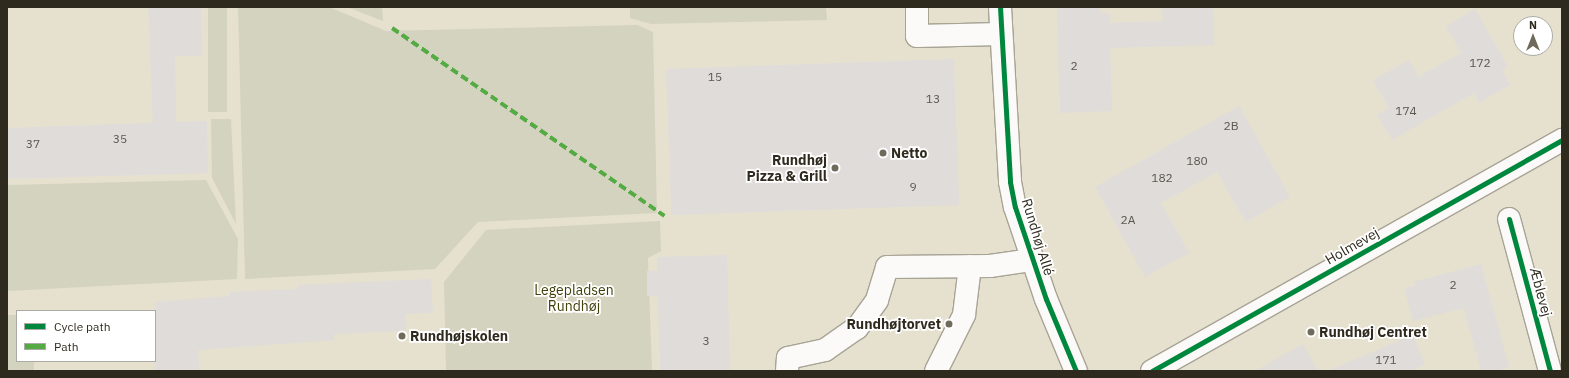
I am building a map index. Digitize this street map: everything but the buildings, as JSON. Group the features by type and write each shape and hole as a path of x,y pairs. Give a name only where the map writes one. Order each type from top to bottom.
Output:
{"street":[{"path":"917,7 918,36 1001,34"},
{"name":"Rundhøj Allé","path":"1000,7 1010,182 1031,260 1076,371"},
{"name":"Holmevej","path":"1152,371 1562,140"},
{"name":"Æblevej","path":"1509,219 1550,371"},
{"path":"787,371 788,358 825,350 857,328 877,300 886,267 970,266 1031,260"},
{"path":"936,371 964,315 970,266"}],"green space":[{"path":"208,7 227,7 227,112 208,112"},
{"path":"238,7 329,7 386,31 637,25 653,32 657,213 478,222 435,269 245,279"},
{"path":"347,7 382,7 383,21"},
{"path":"630,7 826,7 827,20 651,24 630,18"},
{"path":"211,119 231,119 236,224 212,178"},
{"path":"206,180 238,239 237,279 7,291 7,185"},
{"name":"Legepladsen Rundhøj","path":"660,221 661,251 648,258 652,371 446,371 444,282 486,230"},
{"path":"7,315 16,315 16,362 34,362 34,371 7,371"}],"marked path":[{"path":"392,28 665,216"}],"cycle path":[{"path":"1000,7 1010,182 1015,207 1046,299 1076,371"},
{"path":"1152,371 1562,140"},
{"path":"1509,219 1550,371"}],"place":[{"name":"Netto","path":"883,153"},
{"name":"Rundhøj Pizza & Grill","path":"835,168"},
{"name":"Rundhøjtorvet","path":"949,324"},
{"name":"Rundhøj Centret","path":"1311,332"},
{"name":"Rundhøjskolen","path":"402,336"}]}
